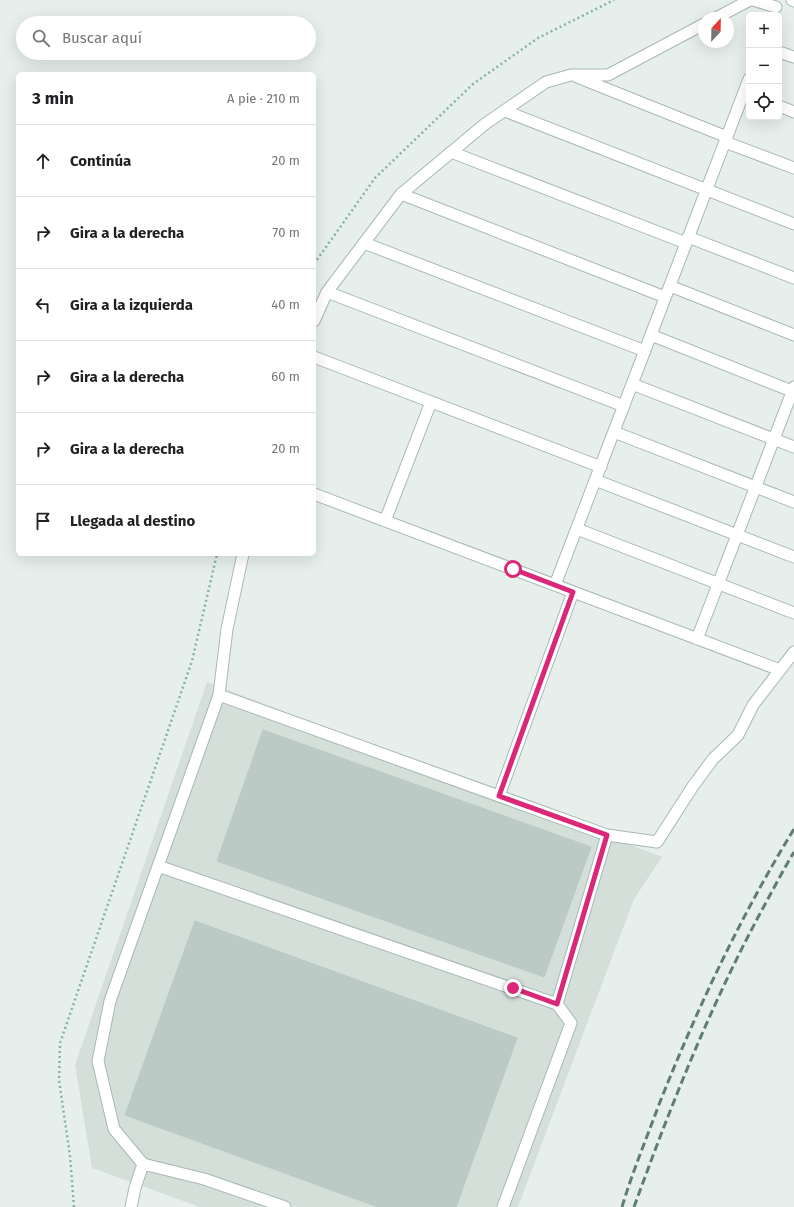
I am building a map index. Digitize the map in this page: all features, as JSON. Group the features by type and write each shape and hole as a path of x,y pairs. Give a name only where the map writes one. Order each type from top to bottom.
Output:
{"lane":[{"path":"727,12 750,0"},
{"path":"753,0 776,7"},
{"path":"316,317 327,292 402,194 485,124 546,82 571,75 608,75 698,27"},
{"path":"782,53 794,57"},
{"path":"571,75 794,168"},
{"path":"555,585 726,139 746,94"},
{"path":"782,107 794,112"},
{"path":"505,110 794,224"},
{"path":"451,152 687,240 794,278"},
{"path":"402,194 665,297"},
{"path":"364,243 645,351"},
{"path":"670,286 794,335"},
{"path":"327,292 624,406"},
{"path":"651,335 794,390 697,639"},
{"path":"316,358 600,467"},
{"path":"632,384 794,447"},
{"path":"385,521 432,402"},
{"path":"614,432 794,502"},
{"path":"595,480 794,557"},
{"path":"316,495 780,670"},
{"path":"577,529 794,613"},
{"path":"243,556 227,630 218,695 110,1001 98,1061 114,1129 143,1164 204,1179 285,1207"},
{"path":"499,796 573,592"},
{"path":"218,695 607,835 657,842 697,780 713,759 738,735 753,706 794,652"},
{"path":"557,1004 607,835"},
{"path":"158,866 557,1004 571,1023 503,1207"},
{"path":"131,1207 135,1188 143,1164"}],"path":[{"path":"316,261 375,178 473,84 538,38 614,0"},
{"path":"74,1207 70,1156 59,1080 60,1043 192,661 217,556"}],"shaded area":[{"path":"207,682 662,857 634,899 518,1207 200,1207 92,1168 75,1065"}],"building":[{"path":"263,730 591,847 544,977 217,861"},
{"path":"195,921 517,1038 456,1207 378,1207 125,1115"}],"railway":[{"path":"622,1207 658,1107 703,1000 755,896 794,829"},
{"path":"634,1207 677,1093 709,1018 744,944 794,852"}],"route":[{"path":"513,569 573,592 499,796 607,835 557,1004 513,988"}]}
